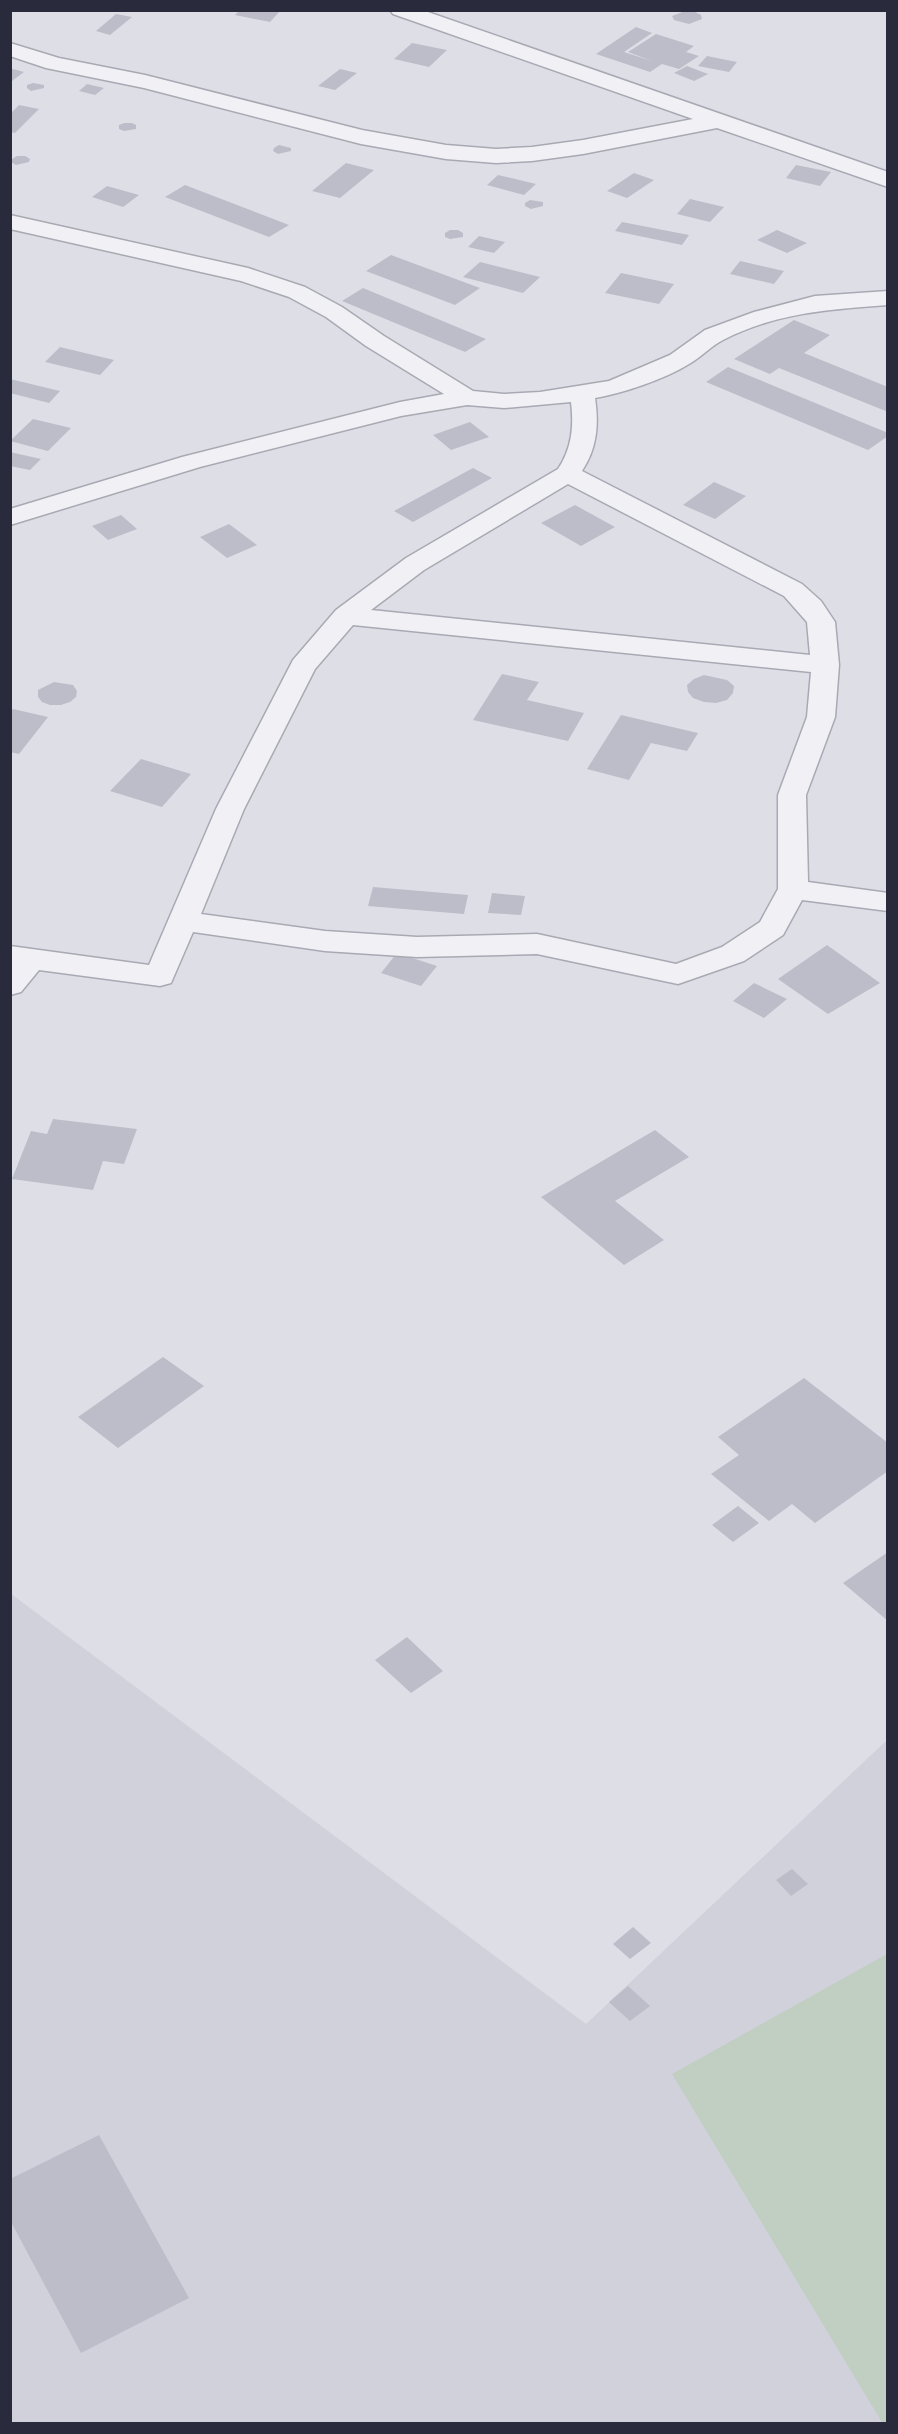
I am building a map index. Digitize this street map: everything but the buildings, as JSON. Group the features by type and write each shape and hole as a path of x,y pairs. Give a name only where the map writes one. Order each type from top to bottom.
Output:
{"street":[{"path":"400,10 888,180"},
{"path":"10,49 54,63 145,82 361,137 446,152 496,156 532,154 583,147 718,121"},
{"path":"10,222 248,274 297,292 334,312 375,341 467,398"},
{"path":"10,517 191,462 400,409 467,398 504,401 582,394 615,387 679,360 714,335 779,311 815,303 888,298"},
{"path":"10,985 21,958 160,976 230,809 303,666 346,616 415,564 567,474 578,459 586,423 582,394"},
{"path":"182,921 255,933 336,942 417,947 537,944 678,974 733,954 772,928 793,889 792,795 821,717 825,665 820,622 811,607 793,590 567,474"},
{"path":"346,616 825,665"},
{"path":"793,889 888,902"}],"shaded area":[{"path":"10,1593 586,2024 887,1740 887,2423 11,2423"}],"green space":[{"path":"887,1954 888,2423 883,2424 672,2074"}]}
